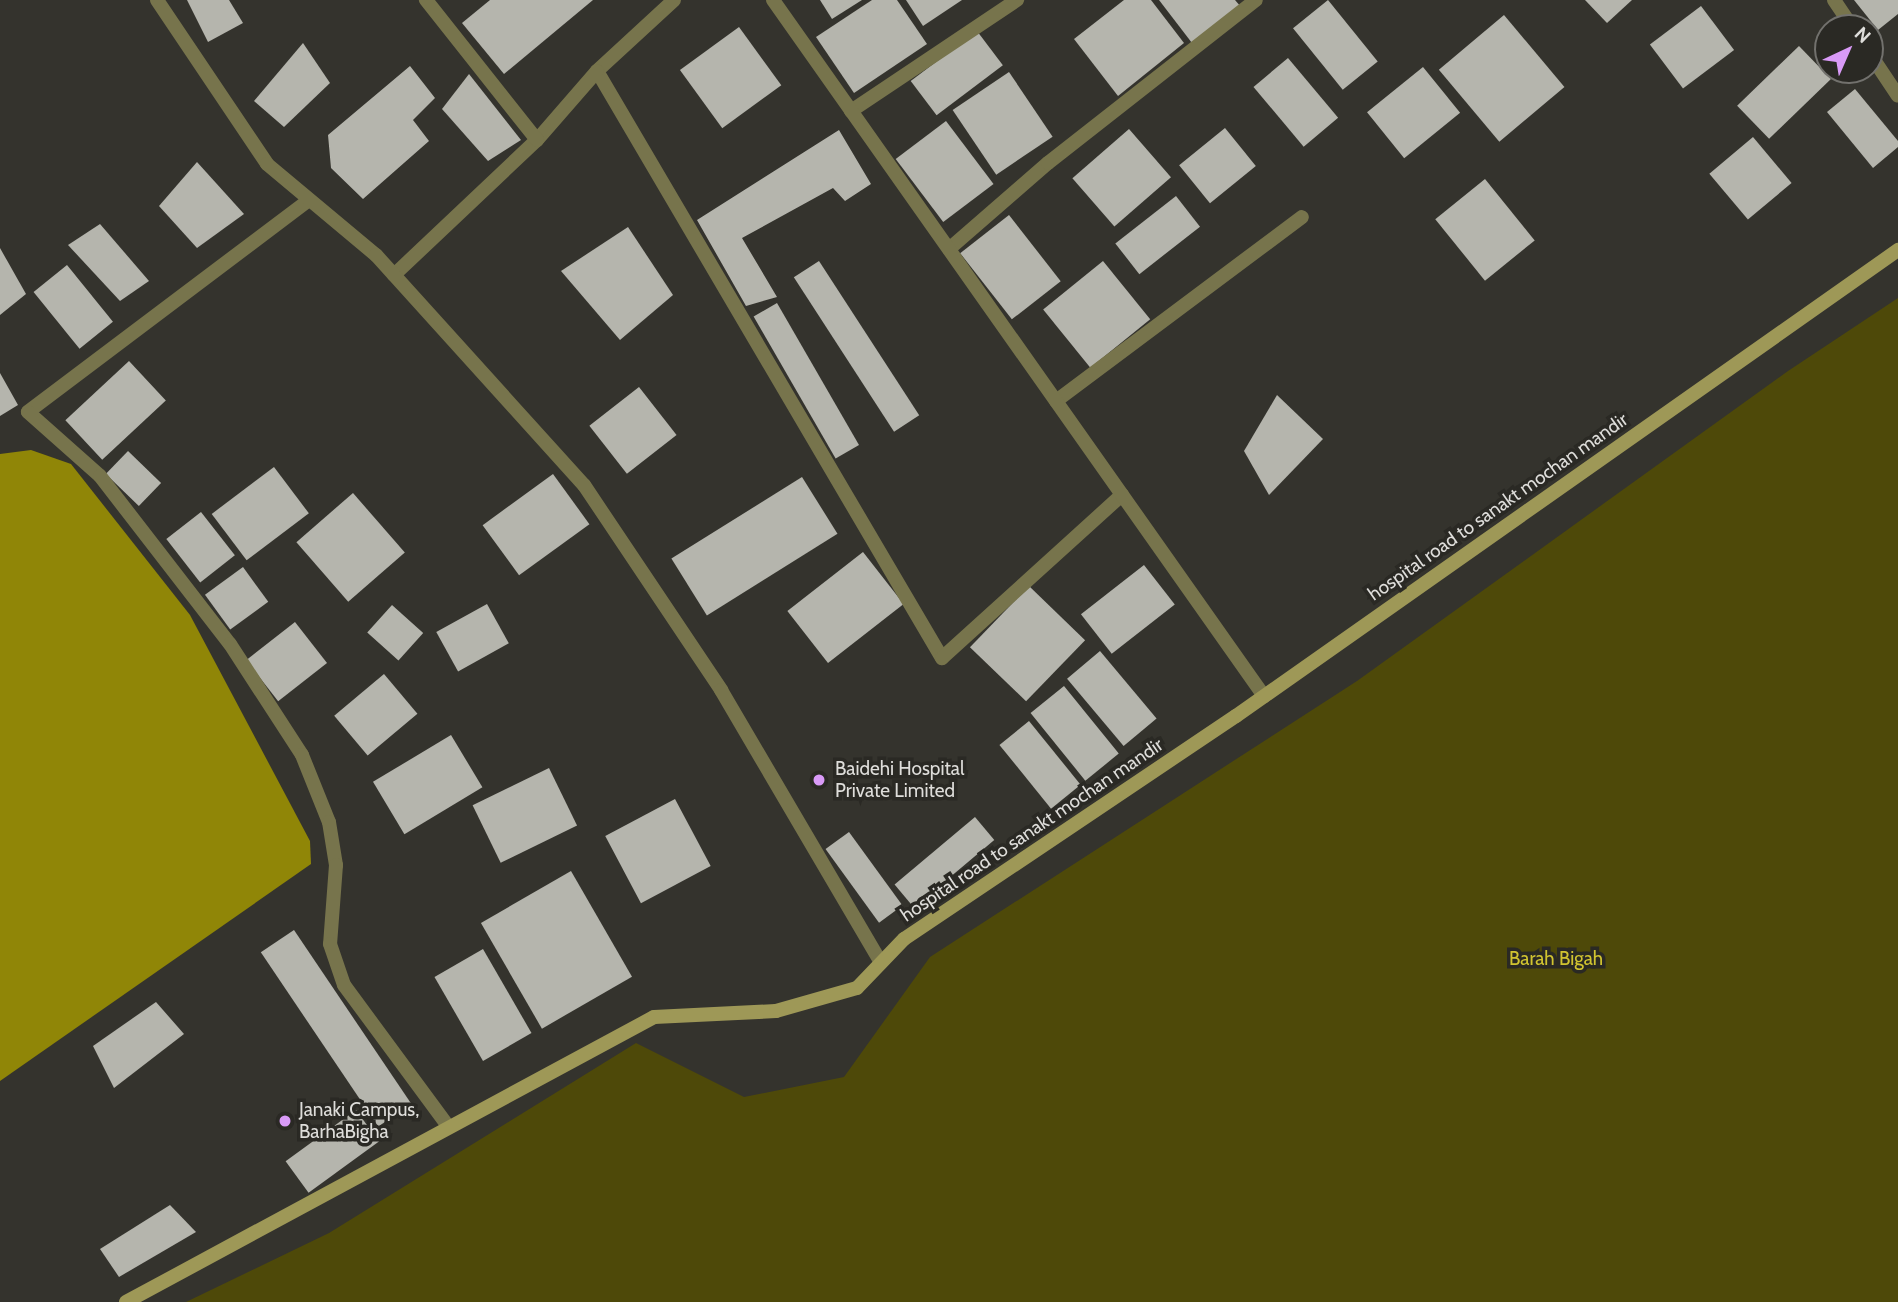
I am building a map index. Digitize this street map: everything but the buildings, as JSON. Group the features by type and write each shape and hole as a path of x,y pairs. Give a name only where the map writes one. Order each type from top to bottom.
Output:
{"street":[{"path":"157,0 267,164 394,275 584,485 722,690 881,963"},
{"path":"426,0 537,140"},
{"path":"394,275 537,140 597,71 674,0"},
{"path":"773,0 1264,696"},
{"path":"851,111 1017,0"},
{"path":"949,249 1048,163 1256,0"},
{"path":"597,71 942,658 1122,495"},
{"path":"1884,75 1898,96"},
{"path":"309,200 28,412 100,477 230,644 302,755 329,822 336,865 330,944 344,985 448,1126"},
{"path":"1056,401 1302,217"},
{"name":"hospital road to sanakt mochan mandir","path":"126,1302 357,1180 448,1126 654,1017 776,1012 857,988 904,940 1264,696 1898,250"}],"green space":[{"name":"Barah Bigah","path":"1898,298 1898,1302 186,1302 329,1233 636,1043 744,1097 844,1077 930,957 1357,681 1788,371"}],"shaded area":[{"path":"31,450 71,464 190,615 310,841 311,864 0,1081 0,454"}],"place":[{"name":"Baidehi Hospital Private Limited","path":"819,780"},
{"name":"Janaki Campus, BarhaBigha","path":"285,1121"}]}
